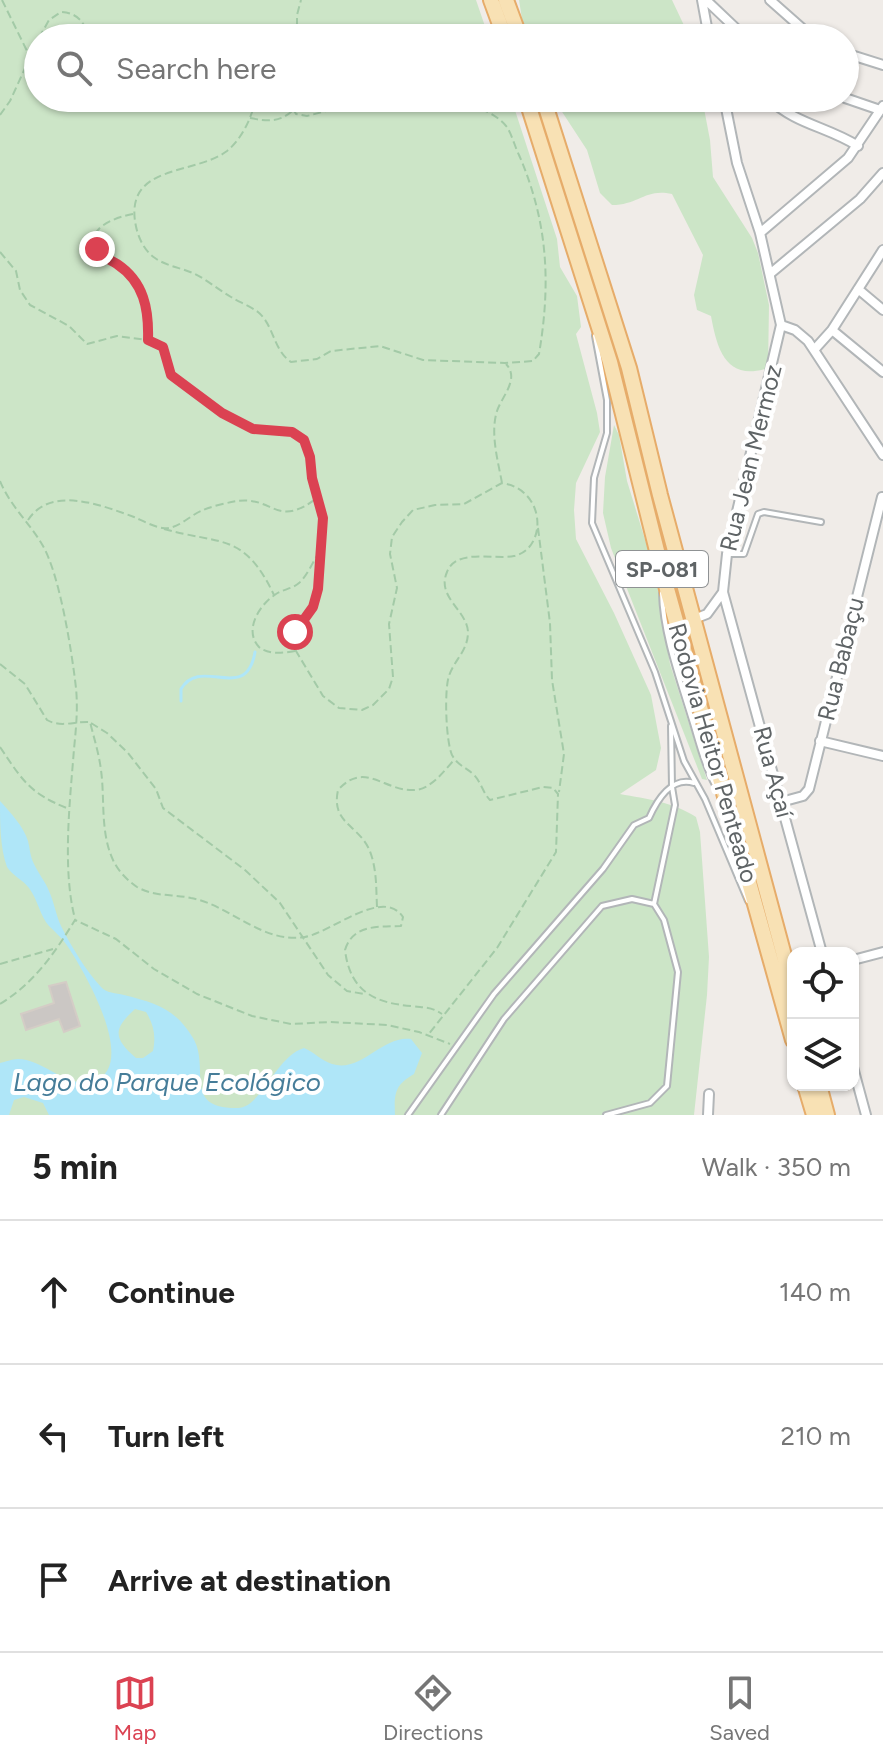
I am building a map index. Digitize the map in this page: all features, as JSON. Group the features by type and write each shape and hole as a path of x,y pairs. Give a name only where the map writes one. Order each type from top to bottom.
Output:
{"main road":[{"path":"491,0 500,24"},
{"path":"506,0 515,24"},
{"name":"Rodovia Heitor Penteado","path":"530,112 610,362 662,571 787,1019"},
{"name":"Rodovia Heitor Penteado","path":"547,112 629,368 660,495 787,967"},
{"path":"808,1091 819,1112"},
{"path":"819,1091 819,1112"}],"street":[{"path":"704,0 707,24"},
{"path":"704,0 731,24"},
{"path":"770,0 797,24"},
{"path":"859,57 883,65"},
{"path":"760,233 835,171 858,146 882,108 859,102"},
{"path":"727,112 737,163 771,273 781,325 795,330 814,350 883,455"},
{"path":"788,112 803,123 840,135 858,146"},
{"path":"771,273 860,199 883,173"},
{"path":"814,350 832,330 882,255"},
{"path":"858,289 883,310"},
{"name":"Rua Jean Mermoz","path":"723,592 727,554 781,325"},
{"path":"832,330 883,372"},
{"name":"Rua Babaçu","path":"781,802 803,796 809,789 882,497"},
{"path":"694,619 707,614 723,592"},
{"name":"Rua Açaí","path":"723,592 820,947"},
{"path":"820,741 883,756"},
{"path":"859,958 883,952"},
{"path":"859,1089 866,1115"},
{"path":"708,1115 709,1094"}],"lane":[{"path":"584,279 607,400 607,433 594,478 592,523 655,672 684,761 764,938"},
{"path":"727,554 744,554 758,514 764,512 821,522"},
{"path":"606,1115 650,1103 667,1086 678,972 664,920 654,904 675,805 671,722"},
{"path":"408,1115 494,994 603,869 634,825 649,818 657,801 672,787 690,781 697,785"},
{"path":"441,1115 504,1019 602,906 632,899 654,904"}],"path":[{"path":"2,0 24,45"},
{"path":"297,24 301,0"},
{"path":"47,24 61,12 75,14 83,24"},
{"path":"0,115 10,101 24,67"},
{"path":"251,112 240,138 213,160 149,181 137,198 134,214 141,242 154,258 197,275 259,313 285,358 291,362 317,359 331,351 380,346 423,360 533,361 539,354 547,290 544,238 529,178 506,127 484,112"},
{"path":"249,118 267,121 284,119 290,112"},
{"path":"296,112 314,115 325,112"},
{"path":"134,214 108,220 97,231 94,243 99,253 129,274 141,289 147,305 148,340"},
{"path":"0,252 16,271 20,290 30,305 69,326 87,344 117,336 148,340 163,347 171,375 222,413 253,429 298,434 308,448 323,518 318,589 313,607 295,632 293,640 296,651 323,696 339,708 362,710 382,698 389,689 393,677 389,624 397,588 390,554 392,537 413,510 464,504 502,483 520,489 530,498 538,513 532,540 525,551 517,556 465,558 450,566 446,573 447,593 463,617 468,633 465,650 449,676 451,752 462,768 475,775 482,792 490,800 543,787 553,788 558,794"},
{"path":"502,483 495,429 497,410 512,377 511,369 505,363"},
{"path":"0,481 11,505 43,546 54,574 76,689 70,809 70,892 75,920 43,969 28,985 0,1004"},
{"path":"163,528 182,523 201,511 238,501 259,503 285,513 293,512 318,497"},
{"path":"27,522 34,510 60,499 130,516 163,528 231,543 265,575 274,595"},
{"path":"428,1035 497,948 556,852 558,794 564,754 552,680 550,623 537,523"},
{"path":"296,651 262,650 254,641 254,622 274,595 298,584 321,551"},
{"path":"0,664 25,684 47,720 63,725 76,721 90,722 107,733 128,753 156,789 163,808 245,870 280,903 328,975 347,991 365,994 385,1003 431,1007 443,1014"},
{"path":"90,722 101,766 107,845 123,876 154,894 191,898 270,933 291,938 303,937 377,907 397,908 404,922 401,926 368,927 353,936 346,945 348,966 365,994"},
{"path":"0,747 27,786 55,805 70,809"},
{"path":"377,907 373,862 359,834 340,816 335,804 338,790 355,777 368,777 396,788 416,790 430,784 455,759"},
{"path":"75,920 116,939 154,969 197,994 252,1016 291,1024 330,1022 387,1025 428,1035 457,1047"},
{"path":"0,964 54,949"}],"green space":[{"path":"0,0 476,0 484,24 24,24 24,112 516,112 557,239 560,267 577,296 581,327 576,334 600,432 576,483 576,539 651,695 661,748 656,770 620,794 660,802 687,812 696,817 700,832 709,957 694,1115 0,1115"},
{"path":"519,0 672,0 683,24 523,24"},
{"path":"562,112 705,112 713,177 752,238 758,253 769,305 768,368 754,371 733,366 721,351 711,316 697,310 694,295 703,255 672,194 655,193 612,205 600,193 587,150"},
{"path":"614,425 619,435 627,481 655,572 670,664 707,780 702,779 611,548 603,513 605,477"}],"water":[{"name":"Lago do Parque Ecológico","path":"0,801 23,830 61,926 79,958 103,989 163,1008 179,1020 198,1050 201,1085 209,1102 220,1107 246,1106 285,1061 304,1048 328,1063 343,1065 363,1059 391,1042 411,1039 422,1053 414,1074 397,1090 395,1115 49,1115 43,1103 24,1097 14,1100 9,1115 0,1115 0,1063 28,1060 65,1078 84,1083 94,1081 107,1071 111,1056 110,1037 103,1015 84,973 66,944 46,922 29,888 7,867 2,843","holes":["135,1009 146,1012 154,1031 153,1051 143,1058 136,1058 123,1045 120,1028"]}],"building":[{"path":"66,982 80,1026 64,1032 59,1019 26,1030 21,1014 54,1003 49,986"}],"waterway":[{"path":"181,701 181,689 190,680 200,676 233,678 242,675 250,667 255,652"}],"route":[{"path":"97,249 103,257 136,280 147,305 148,340 163,347 167,368 178,382 222,413 253,429 292,432 304,440 323,518 318,589 313,607 295,632"}]}
